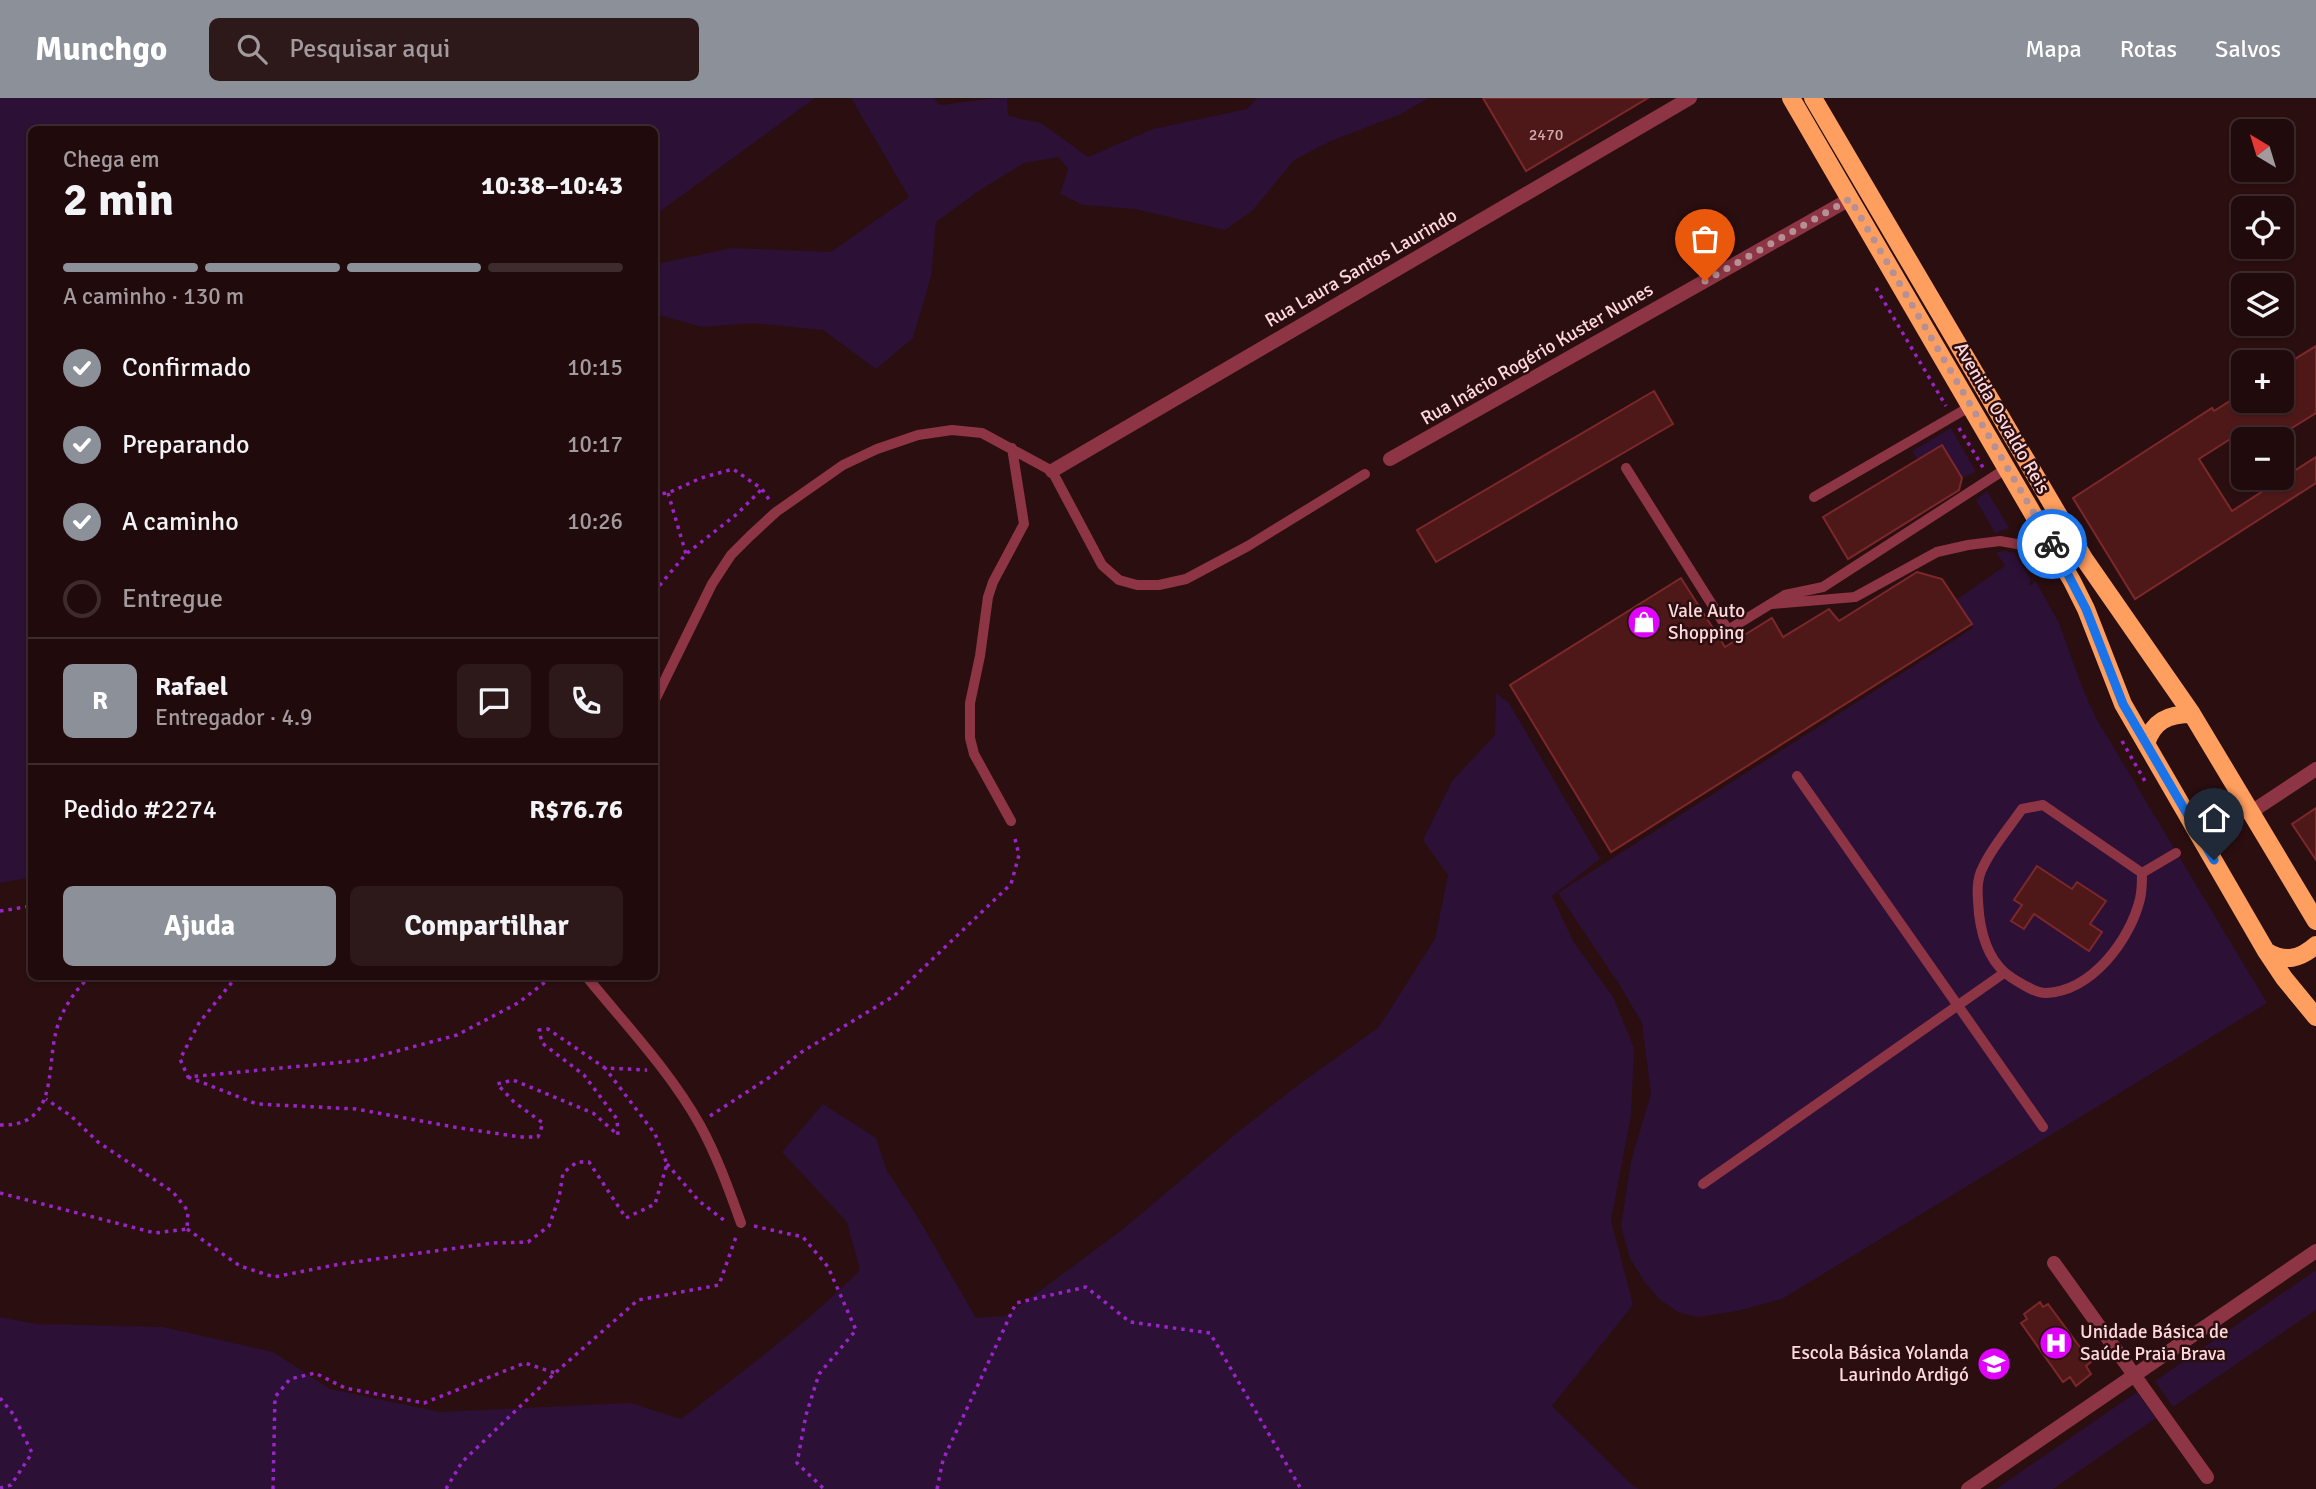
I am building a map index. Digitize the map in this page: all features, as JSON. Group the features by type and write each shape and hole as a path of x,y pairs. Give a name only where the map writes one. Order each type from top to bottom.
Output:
{"main road":[{"name":"Avenida Osvaldo Reis","path":"1791,98 2055,551 2086,609 2123,704 2266,951 2316,1017"},
{"name":"Avenida Osvaldo Reis","path":"1813,98 2085,560 2192,714 2316,921"},
{"path":"2146,744 2149,733 2157,723 2167,717 2192,714"},
{"path":"2266,951 2276,957 2297,958 2316,944"}],"street":[{"name":"Rua Laura Santos Laurindo","path":"1052,471 1690,98"},
{"name":"Rua Inácio Rogério Kuster Nunes","path":"1390,459 1850,199"},
{"path":"2251,812 2316,769"},
{"path":"1968,1489 2316,1251"},
{"path":"2054,1263 2207,1477"}],"lane":[{"path":"1814,497 1971,406"},
{"path":"658,694 712,584 731,555 776,512 843,465 877,449 918,435 952,430 982,433 1052,471 1102,565 1119,580 1137,585 1159,585 1186,579 1248,546 1365,474"},
{"path":"1012,447 1024,524 993,582 988,597 969,718 974,754 1012,821"},
{"path":"1626,468 1728,630 1785,595 1823,587 2007,468"},
{"path":"1768,604 1855,597 1937,552 1968,545 2000,541 2055,551"},
{"path":"1812,588 1818,601"},
{"path":"1797,776 2043,1127"},
{"path":"2043,805 2142,873 2141,898 2131,924 2094,974 2071,986 2045,993 2025,986 2004,973 1991,957 1981,933 1977,886 1983,866 2022,809 2043,805"},
{"path":"2142,873 2176,853"},
{"path":"1703,1184 2004,973"},
{"path":"589,980 663,1071 699,1123 718,1162 741,1223"}],"path":[{"path":"658,494 668,493 701,478 733,469 762,489 776,512"},
{"path":"658,587 686,554 737,514 762,489"},
{"path":"668,493 686,554"},
{"path":"699,1123 773,1075 800,1053 894,996 1011,884 1019,855 1012,821"},
{"path":"0,911 28,907"},
{"path":"0,1125 15,1126 34,1114 46,1099 55,1033 76,988 86,980"},
{"path":"234,980 199,1023 180,1059 188,1077 257,1104 356,1109 454,1127 520,1137 538,1137 543,1124 496,1084 513,1080 593,1113 618,1135 617,1119 584,1075 542,1043 539,1030 548,1029 605,1068 654,1134 667,1164 699,1201 724,1221 803,1237 828,1267 856,1330 819,1374 806,1415 797,1464 824,1489"},
{"path":"188,1077 364,1060 457,1035 517,1003 548,980"},
{"path":"605,1068 663,1071"},
{"path":"46,1099 71,1116 98,1142 173,1192 188,1211 187,1229"},
{"path":"0,1193 155,1233 187,1229 240,1266 274,1276 493,1243 528,1242 549,1226 564,1173 577,1162 589,1162 626,1219 655,1204 667,1164"},
{"path":"446,1489 462,1462 555,1373 638,1300 719,1285 741,1223"},
{"path":"937,1489 943,1460 1016,1303 1086,1287 1130,1322 1210,1333 1301,1489"},
{"path":"272,1489 275,1397 290,1379 314,1373 345,1388 424,1404 525,1363 555,1373"},
{"path":"0,1398 13,1414 32,1453 11,1485 0,1488"}],"shaded area":[{"path":"0,98 815,98 658,213 658,126 28,126 28,878 0,883"},
{"path":"851,98 934,98 940,105 1007,98 1008,116 1041,123 1088,157 1153,129 1247,109 1257,98 1428,98 1401,114 1331,141 1294,160 1253,210 1225,230 1135,209 1083,205 1060,194 1068,169 1059,157 1024,163 936,222 931,276 913,338 876,369 823,330 752,323 702,327 658,315 658,269 661,263 732,248 831,252 909,197"},
{"path":"1951,428 1976,472 1962,478 1942,446 1918,460 1912,451"},
{"path":"1987,491 2009,528 1995,533 1976,500"},
{"path":"1996,552 2014,553 2031,580 2028,586 2036,582 2059,623 2096,718 2267,1003 1782,1299 1737,1311 1698,1317 1678,1312 1659,1299 1644,1281 1630,1258 1621,1226 1631,1161 1651,1094 1642,1023 1558,893 1973,628 1956,600 2005,566","holes":["2037,866 2072,889 2077,882 2106,901 2090,924 2102,932 2089,951 2033,914 2012,920 2022,905 2014,900"]},
{"path":"1496,693 1509,703 1600,859 1552,896 1573,941 1613,997 1634,1048 1631,1115 1611,1220 1633,1305 1552,1406 1639,1489 0,1489 0,1317 36,1324 163,1327 273,1352 330,1389 440,1412 631,1403 681,1419 796,1329 860,1270 847,1222 782,1152 823,1104 876,1138 887,1171 917,1216 976,1318 1006,1316 1122,1230 1293,1089 1379,1027 1435,939 1448,875 1423,840 1452,781 1495,735"},
{"path":"2316,1270 2316,1310 2173,1407 2155,1381"},
{"path":"2137,1392 2156,1418 2053,1489 1996,1489"}],"building":[{"path":"1483,98 1648,98 1526,171"},
{"path":"2316,346 2316,413 2293,427 2231,427 2231,439 2199,459 2232,511 2265,490 2294,490 2294,471 2316,457 2316,483 2135,599 2073,498 2212,408 2214,411 2231,400 2231,413 2294,413 2294,360"},
{"path":"1654,391 1673,424 1436,562 1417,530"},
{"path":"1942,445 1962,478 1959,490 1848,559 1823,517"},
{"path":"1917,572 1942,579 1972,624 1611,852 1510,685 1681,578 1725,647 1772,618 1783,637 1829,609 1839,621"},
{"path":"2316,808 2316,860 2292,824"},
{"path":"2037,866 2072,889 2077,882 2106,901 2090,924 2102,932 2089,951 2034,914 2024,929 2011,921 2022,905 2014,900"},
{"name":"Unidade Básica de Saúde Praia Brava","path":"2040,1302 2043,1307 2048,1304 2091,1362 2086,1366 2091,1374 2076,1386 2070,1377 2063,1382 2021,1323 2027,1319 2024,1314"}],"way so far":[{"path":"1705,281 1850,199 2052,544"}],"place":[{"name":"Vale Auto Shopping","path":"1644,622"},
{"name":"Unidade Básica de Saúde Praia Brava","path":"2056,1343"},
{"name":"Escola Básica Yolanda Laurindo Ardigó","path":"1994,1364"}],"route":[{"path":"2052,544 2086,609 2123,704 2214,860"}]}
